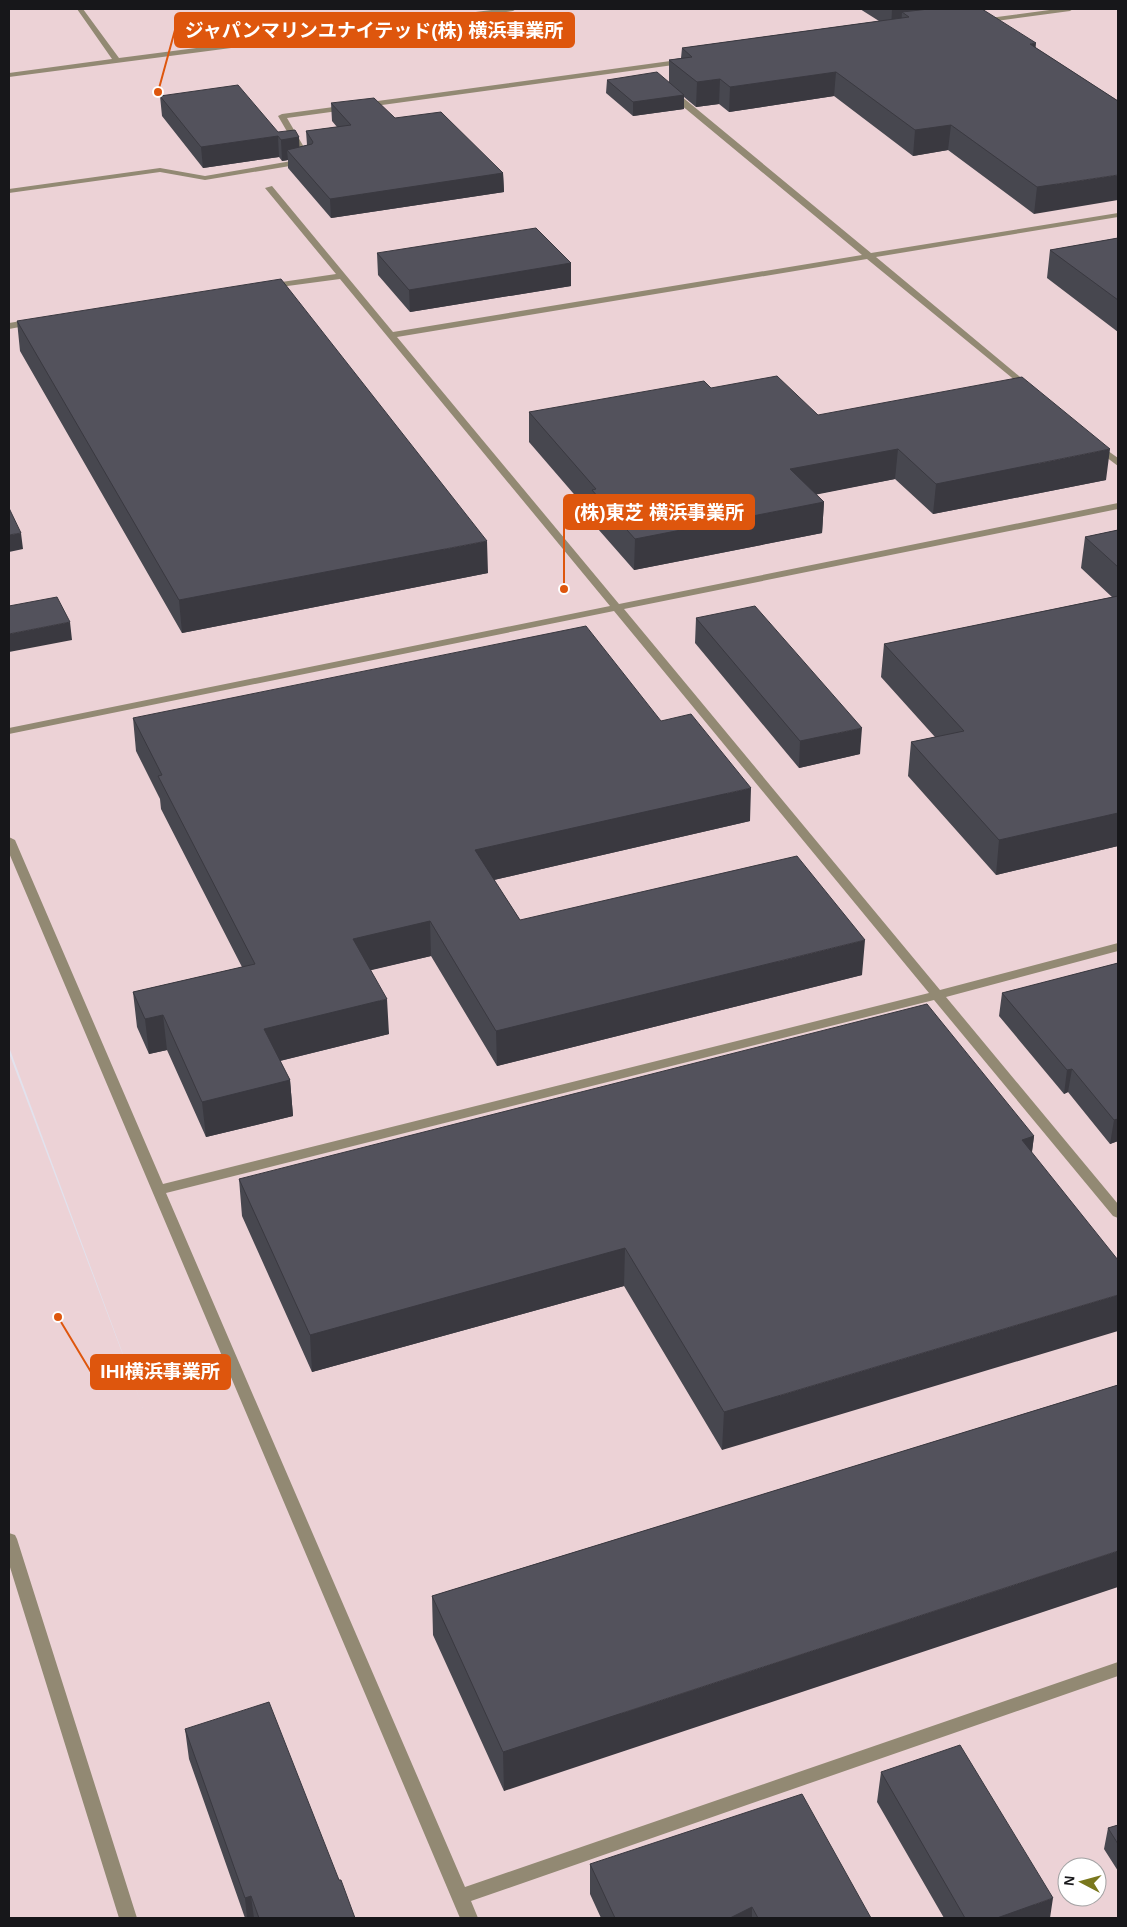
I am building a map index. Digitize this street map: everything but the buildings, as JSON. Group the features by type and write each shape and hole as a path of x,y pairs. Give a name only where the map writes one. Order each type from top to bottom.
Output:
{"lane":[{"path":"80,9 117,61"},
{"path":"9,75 513,9"},
{"path":"973,22 1070,9"},
{"path":"9,191 160,170 205,178 308,161 282,116 690,60"},
{"path":"641,67 648,73"},
{"path":"664,86 1035,394"},
{"path":"269,188 1118,1213"},
{"path":"390,335 1118,215"},
{"path":"262,288 340,276"},
{"path":"9,326 38,321"},
{"path":"1088,438 1118,463"},
{"path":"9,731 1118,506"},
{"path":"9,840 469,1918"},
{"path":"158,1190 1118,947"},
{"path":"9,1539 128,1918"},
{"path":"460,1898 1118,1668"}],"shaded area":[{"path":"9,9 1118,9 1118,1918 9,1918 9,1053 143,1408 9,1047"}],"place":[{"name":"ジャパンマリンユナイテッド(株) 横浜事業所","path":"158,92"},
{"name":"(株)東芝 横浜事業所","path":"564,589"},
{"name":"IHI横浜事業所","path":"58,1317"}]}
